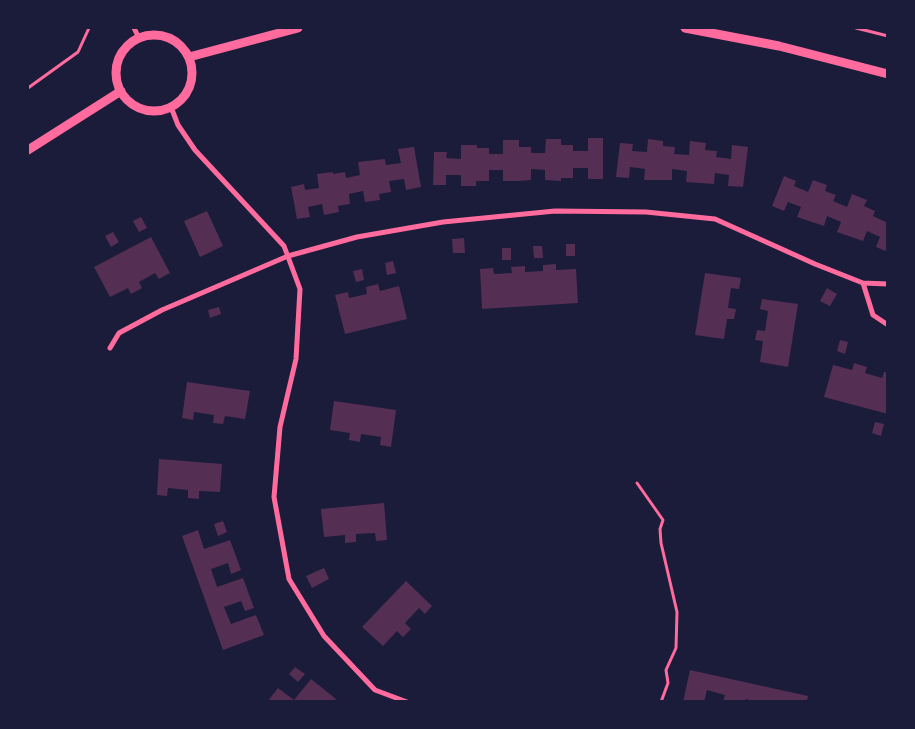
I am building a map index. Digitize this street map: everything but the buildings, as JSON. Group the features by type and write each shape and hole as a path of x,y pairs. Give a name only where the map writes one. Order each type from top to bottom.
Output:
{"street":[{"path":"134,28 139,38"},
{"path":"189,57 298,28"},
{"path":"685,28 741,38 888,74"},
{"path":"156,35 168,38 178,43 189,57 192,74 190,86 184,96 171,107 154,111 142,109 132,104 121,91 116,74 119,58 125,48 139,38 156,35"},
{"path":"28,150 121,91"},
{"path":"171,107 178,125 195,150 284,246 300,289 296,359 280,427 274,497 289,579 324,636 375,690 407,702"},
{"path":"110,348 119,333 162,310 288,256 357,237 444,222 555,212 646,212 716,219 815,264 863,283 888,284"},
{"path":"863,283 873,315 888,325"}],"path":[{"path":"28,88 78,52 89,28"},
{"path":"856,28 888,36"},
{"path":"637,483 663,520 660,529 660,543 677,612 676,648 666,670 668,683 661,702"}]}
